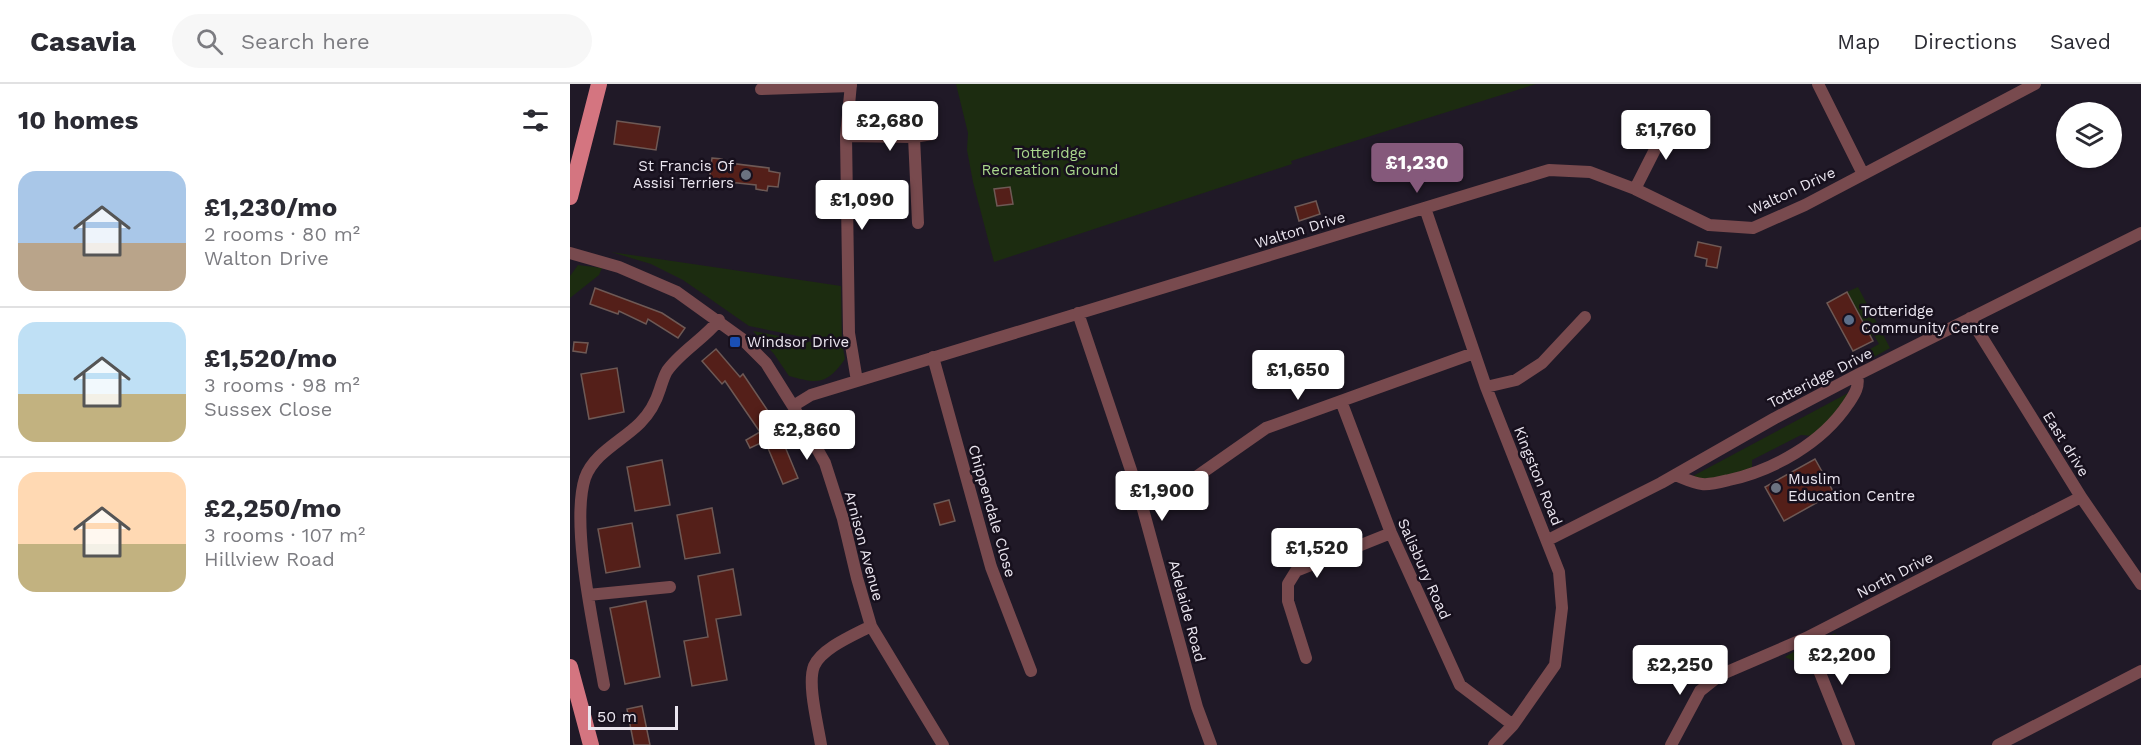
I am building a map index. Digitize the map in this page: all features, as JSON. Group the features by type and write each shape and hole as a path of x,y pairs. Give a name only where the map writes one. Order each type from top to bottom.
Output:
{"main road":[{"path":"570,197 573,177 598,84"},
{"path":"570,667 591,745"}],"street":[{"path":"1818,84 1863,174"},
{"name":"Walton Drive","path":"793,406 811,395 1549,170 1590,172 1635,189 1708,225 1752,228 1805,205 2035,84"},
{"path":"762,89 850,85 846,136 849,333 857,381"},
{"path":"1635,189 1671,118"},
{"path":"846,136 914,137 932,134"},
{"path":"914,137 918,223"},
{"name":"Kingston Road","path":"1425,208 1486,387 1559,572 1562,608 1555,666 1513,725 1494,745"},
{"name":"Totteridge Drive","path":"1548,540 1675,475 1775,418 1857,375 2141,233"},
{"name":"Arnison Avenue","path":"570,253 642,276 677,292 741,338 766,363 825,463 843,519 871,626 943,745"},
{"name":"Adelaide Road","path":"1078,313 1138,491 1197,706 1211,745"},
{"path":"1486,387 1516,380 1542,363 1585,317"},
{"name":"East drive","path":"1970,318 2081,497 2141,584"},
{"path":"604,685 580,537 581,491 586,475 596,460 639,424 653,408 666,372 710,331 718,320"},
{"path":"1138,491 1196,477 1266,428 1474,353"},
{"name":"Chippendale Close","path":"933,357 991,567 1031,671"},
{"path":"1675,475 1703,484 1722,482 1760,472 1790,457 1826,430 1844,411 1855,394 1859,382 1857,375"},
{"name":"Salisbury Road","path":"1341,401 1391,533 1460,685 1513,725"},
{"name":"North Drive","path":"1671,745 1700,691 1720,675 1806,638 2081,497"},
{"path":"1306,658 1288,601 1288,584 1296,570 1391,533"},
{"path":"588,595 670,587"},
{"path":"821,745 812,683 814,666 838,643 871,626"},
{"path":"1806,638 1849,745"},
{"path":"1998,745 2141,671"}],"green space":[{"name":"Totteridge Recreation Ground","path":"956,84 1536,84 1291,161 1292,164 994,262 973,182 967,150 968,133"},
{"path":"611,252 841,286 842,345 749,326 683,280 651,264"},
{"path":"578,265 602,268 599,275 570,298 570,276"},
{"path":"1858,287 1890,348 1867,361 1863,353 1879,344 1874,335 1870,336 1847,292"},
{"path":"753,331 843,348 845,359 833,374 821,380 789,376 774,354"},
{"path":"1848,393 1851,396 1814,436 1801,435 1752,460 1752,467 1748,471 1699,483 1693,476"},
{"path":"1836,633 1829,652 1819,649 1821,640"},
{"path":"1797,650 1806,655 1813,670 1785,657"}],"building":[{"path":"617,121 660,127 656,150 614,144"},
{"name":"St Francis Of Assisi Terriers","path":"712,158 722,159 721,162 769,168 769,171 780,173 778,187 768,186 767,191 756,189 756,185 719,181 719,184 709,183"},
{"path":"1010,187 1013,204 997,206 994,189"},
{"path":"1316,201 1320,214 1299,221 1295,207"},
{"path":"1698,242 1721,247 1717,268 1706,266 1707,259 1695,256"},
{"path":"595,288 662,313 685,328 678,338 648,319 646,324 619,311 618,314 590,304"},
{"name":"Totteridge Community Centre","path":"1847,292 1873,341 1853,351 1827,303"},
{"path":"574,342 588,343 586,353 573,351"},
{"path":"716,349 740,377 743,374 774,420 798,478 783,484 765,441 750,448 746,440 760,432 725,381 722,384 702,361"},
{"path":"617,368 624,412 589,419 581,374"},
{"path":"1815,459 1834,493 1784,521 1765,487"},
{"path":"662,460 670,505 635,511 627,467"},
{"path":"949,500 955,521 940,525 934,504"},
{"path":"712,508 720,553 685,559 677,515"},
{"path":"632,523 640,567 606,573 598,529"},
{"path":"733,569 741,615 716,619 727,680 692,686 684,641 708,637 698,576"},
{"path":"646,601 660,677 625,684 610,608"},
{"path":"642,706 650,745 634,745 627,709"}],"place":[{"name":"St Francis Of Assisi Terriers","path":"746,175"},
{"name":"Totteridge Community Centre","path":"1849,320"},
{"name":"Windsor Drive","path":"735,342"},
{"name":"Muslim Education Centre","path":"1776,488"}]}
